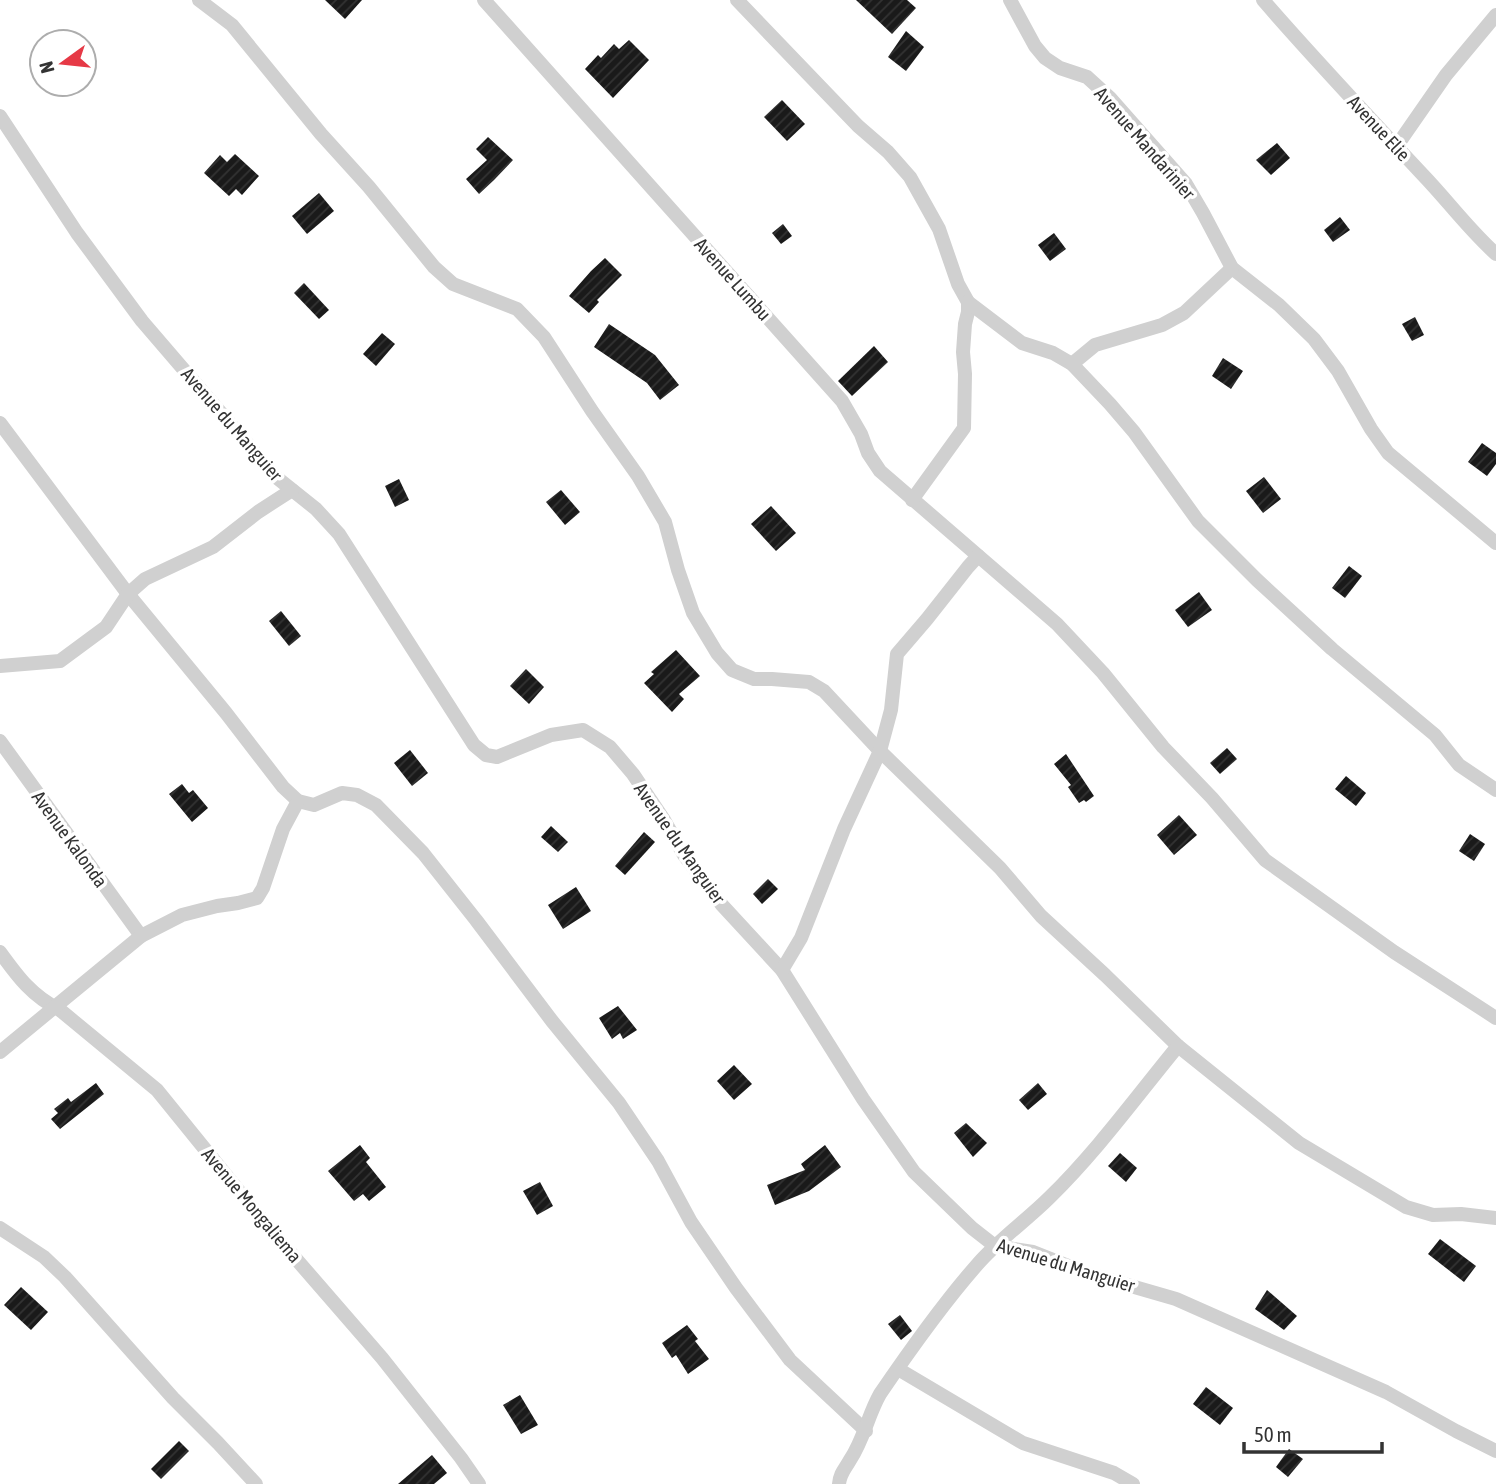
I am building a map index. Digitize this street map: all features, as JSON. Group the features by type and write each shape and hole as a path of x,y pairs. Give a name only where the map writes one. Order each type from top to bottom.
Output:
{"street":[{"path":"200,0 232,25 434,267 453,284 517,309 544,337 638,476 665,522 693,613 717,653 732,670 754,679 808,682 824,691 880,751 1000,868 1041,916 1178,1046 1299,1143 1406,1207 1433,1216 1461,1214 1496,1218"},
{"name":"Avenue Lumbu","path":"484,0 842,401 880,471 1066,634 1265,860 1394,953 1496,1018"},
{"path":"737,0 910,177 939,229 958,284 968,302 1022,343 1053,353 1072,364 1134,432 1198,521 1332,649 1435,735 1459,765 1496,790"},
{"name":"Avenue Mandarinier","path":"1010,0 1035,46 1045,58 1060,68 1087,77 1110,98 1186,184 1232,268 1279,305 1314,340 1338,372 1388,453 1496,543"},
{"name":"Avenue Elie","path":"1263,0 1496,254"},
{"path":"1396,147 1446,75 1496,15"},
{"name":"Avenue du Manguier","path":"0,116 77,233 142,321 276,477 316,509 340,534 474,745 485,755 497,757 551,735 583,730 610,747 633,774 684,855 714,895 782,970 863,1100 914,1172 972,1227 995,1246 1032,1252 1086,1273 1176,1299 1386,1392 1496,1451"},
{"path":"1072,364 1095,345 1161,325 1184,313 1232,268"},
{"path":"912,500 964,428 963,352 968,302"},
{"path":"0,423 128,594 283,787 299,801 314,805 342,793 358,795 376,805 423,853 552,1021 619,1103 658,1161 691,1222 790,1360 866,1431"},
{"path":"0,666 60,661 106,627 128,594 145,579 213,547 292,490"},
{"path":"782,970 801,938 844,830 880,751 891,710 897,654 978,556"},
{"name":"Avenue Kalonda","path":"0,741 141,936"},
{"path":"0,1052 141,936 182,915 257,898 283,829 299,801"},
{"name":"Avenue Mongaliema","path":"0,952 21,983 44,1002 60,1010 157,1090 264,1222 382,1358 479,1484"},
{"path":"837,1481 866,1431 874,1404 958,1287 978,1262 1059,1187 1105,1136 1178,1046"},
{"path":"0,1228 44,1257 65,1277 173,1398 256,1484"},
{"path":"898,1369 1023,1443 1114,1473 1133,1484"}],"building":[{"path":"325,0 362,0 345,19"},
{"path":"856,0 907,0 916,8 892,34"},
{"path":"906,31 924,47 906,71 888,57"},
{"path":"629,40 649,60 613,98 585,69 598,55 601,58 614,44 619,49"},
{"path":"782,100 805,124 787,141 764,117"},
{"path":"488,137 513,160 479,194 466,179 487,160 476,149"},
{"path":"1277,143 1290,158 1271,175 1256,160"},
{"path":"235,154 259,176 242,195 236,189 229,196 204,173 220,155 227,162"},
{"path":"319,193 334,211 307,234 292,216"},
{"path":"1340,217 1350,230 1333,242 1324,230"},
{"path":"783,224 792,236 781,244 772,233"},
{"path":"1054,233 1066,249 1050,261 1038,245"},
{"path":"605,258 622,275 597,300 599,302 589,313 569,296"},
{"path":"304,283 329,310 319,319 294,293"},
{"path":"1415,317 1424,335 1412,341 1402,324"},
{"path":"609,324 655,355 679,385 660,400 647,383 594,347"},
{"path":"382,333 395,344 376,366 363,354"},
{"path":"874,346 888,362 852,396 838,381"},
{"path":"1223,358 1243,371 1231,389 1212,376"},
{"path":"1482,443 1496,453 1496,464 1487,476 1468,462"},
{"path":"1264,477 1281,499 1263,513 1246,491"},
{"path":"399,479 409,500 395,507 385,486"},
{"path":"561,490 580,512 565,525 546,502"},
{"path":"771,506 796,533 776,551 751,524"},
{"path":"1349,566 1362,576 1345,598 1332,588"},
{"path":"1199,592 1212,610 1188,627 1175,610"},
{"path":"281,611 301,636 289,646 269,621"},
{"path":"676,650 700,676 679,694 684,699 672,712 644,683 654,674 651,672"},
{"path":"526,669 544,687 529,704 510,686"},
{"path":"1227,748 1237,759 1220,774 1210,763"},
{"path":"410,750 428,773 412,786 394,763"},
{"path":"1066,754 1094,796 1086,802 1084,800 1079,803 1068,787 1071,785 1054,764"},
{"path":"1346,776 1366,793 1356,806 1335,789"},
{"path":"182,784 189,793 193,790 208,808 192,822 169,794"},
{"path":"1179,815 1197,835 1174,855 1157,835"},
{"path":"551,826 568,842 558,852 541,837"},
{"path":"644,832 655,842 625,875 615,866"},
{"path":"1470,834 1485,844 1474,861 1459,851"},
{"path":"768,879 778,889 762,904 753,894"},
{"path":"576,887 591,911 563,929 548,905"},
{"path":"618,1006 637,1030 623,1039 620,1033 612,1039 599,1018"},
{"path":"734,1065 752,1084 734,1100 717,1081"},
{"path":"96,1083 104,1094 60,1129 51,1119 58,1113 54,1109 68,1098 71,1102"},
{"path":"1038,1083 1047,1094 1028,1110 1019,1100"},
{"path":"966,1123 987,1143 973,1157 954,1133"},
{"path":"360,1145 370,1158 366,1162 386,1187 369,1201 363,1194 354,1201 328,1171"},
{"path":"825,1145 841,1167 809,1191 775,1205 767,1185 805,1170 801,1164"},
{"path":"1120,1153 1137,1168 1126,1182 1108,1166"},
{"path":"540,1182 553,1206 537,1215 523,1191"},
{"path":"1440,1239 1476,1266 1464,1282 1428,1254"},
{"path":"21,1287 48,1312 31,1330 4,1305"},
{"path":"1267,1290 1297,1316 1284,1330 1255,1309"},
{"path":"900,1315 912,1331 901,1340 888,1324"},
{"path":"687,1325 709,1359 688,1374 676,1355 672,1358 662,1343"},
{"path":"1206,1387 1233,1408 1220,1425 1193,1404"},
{"path":"520,1395 538,1425 521,1434 503,1405"},
{"path":"179,1441 189,1451 161,1479 151,1469"},
{"path":"1289,1449 1303,1459 1288,1477 1276,1467"},
{"path":"432,1455 447,1473 434,1484 398,1484"}]}
